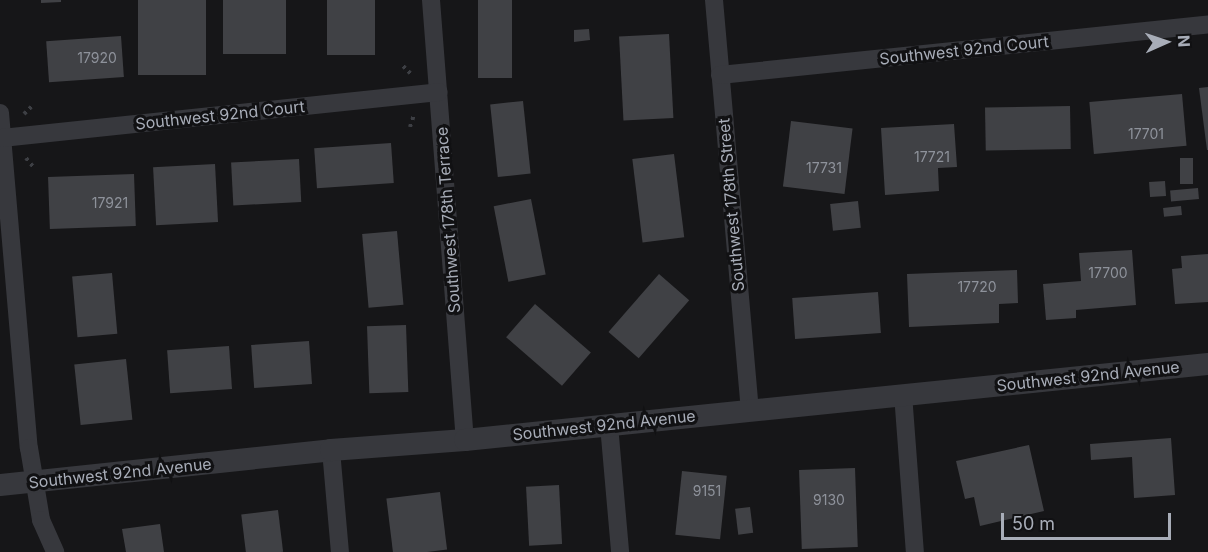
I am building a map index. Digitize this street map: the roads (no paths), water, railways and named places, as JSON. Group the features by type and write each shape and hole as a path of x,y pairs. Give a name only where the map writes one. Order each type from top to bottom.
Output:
{"street":[{"name":"Southwest 178th Terrace","path":"431,0 465,440"},
{"name":"Southwest 178th Street","path":"714,0 750,410"},
{"name":"Southwest 92nd Court","path":"720,75 1208,25"},
{"name":"Southwest 92nd Court","path":"2,138 439,92"},
{"path":"0,113 33,482 42,520 55,552"},
{"name":"Southwest 92nd Avenue","path":"0,485 1208,364"},
{"path":"903,394 915,552"},
{"path":"609,425 620,552"},
{"path":"332,450 340,552"}]}
